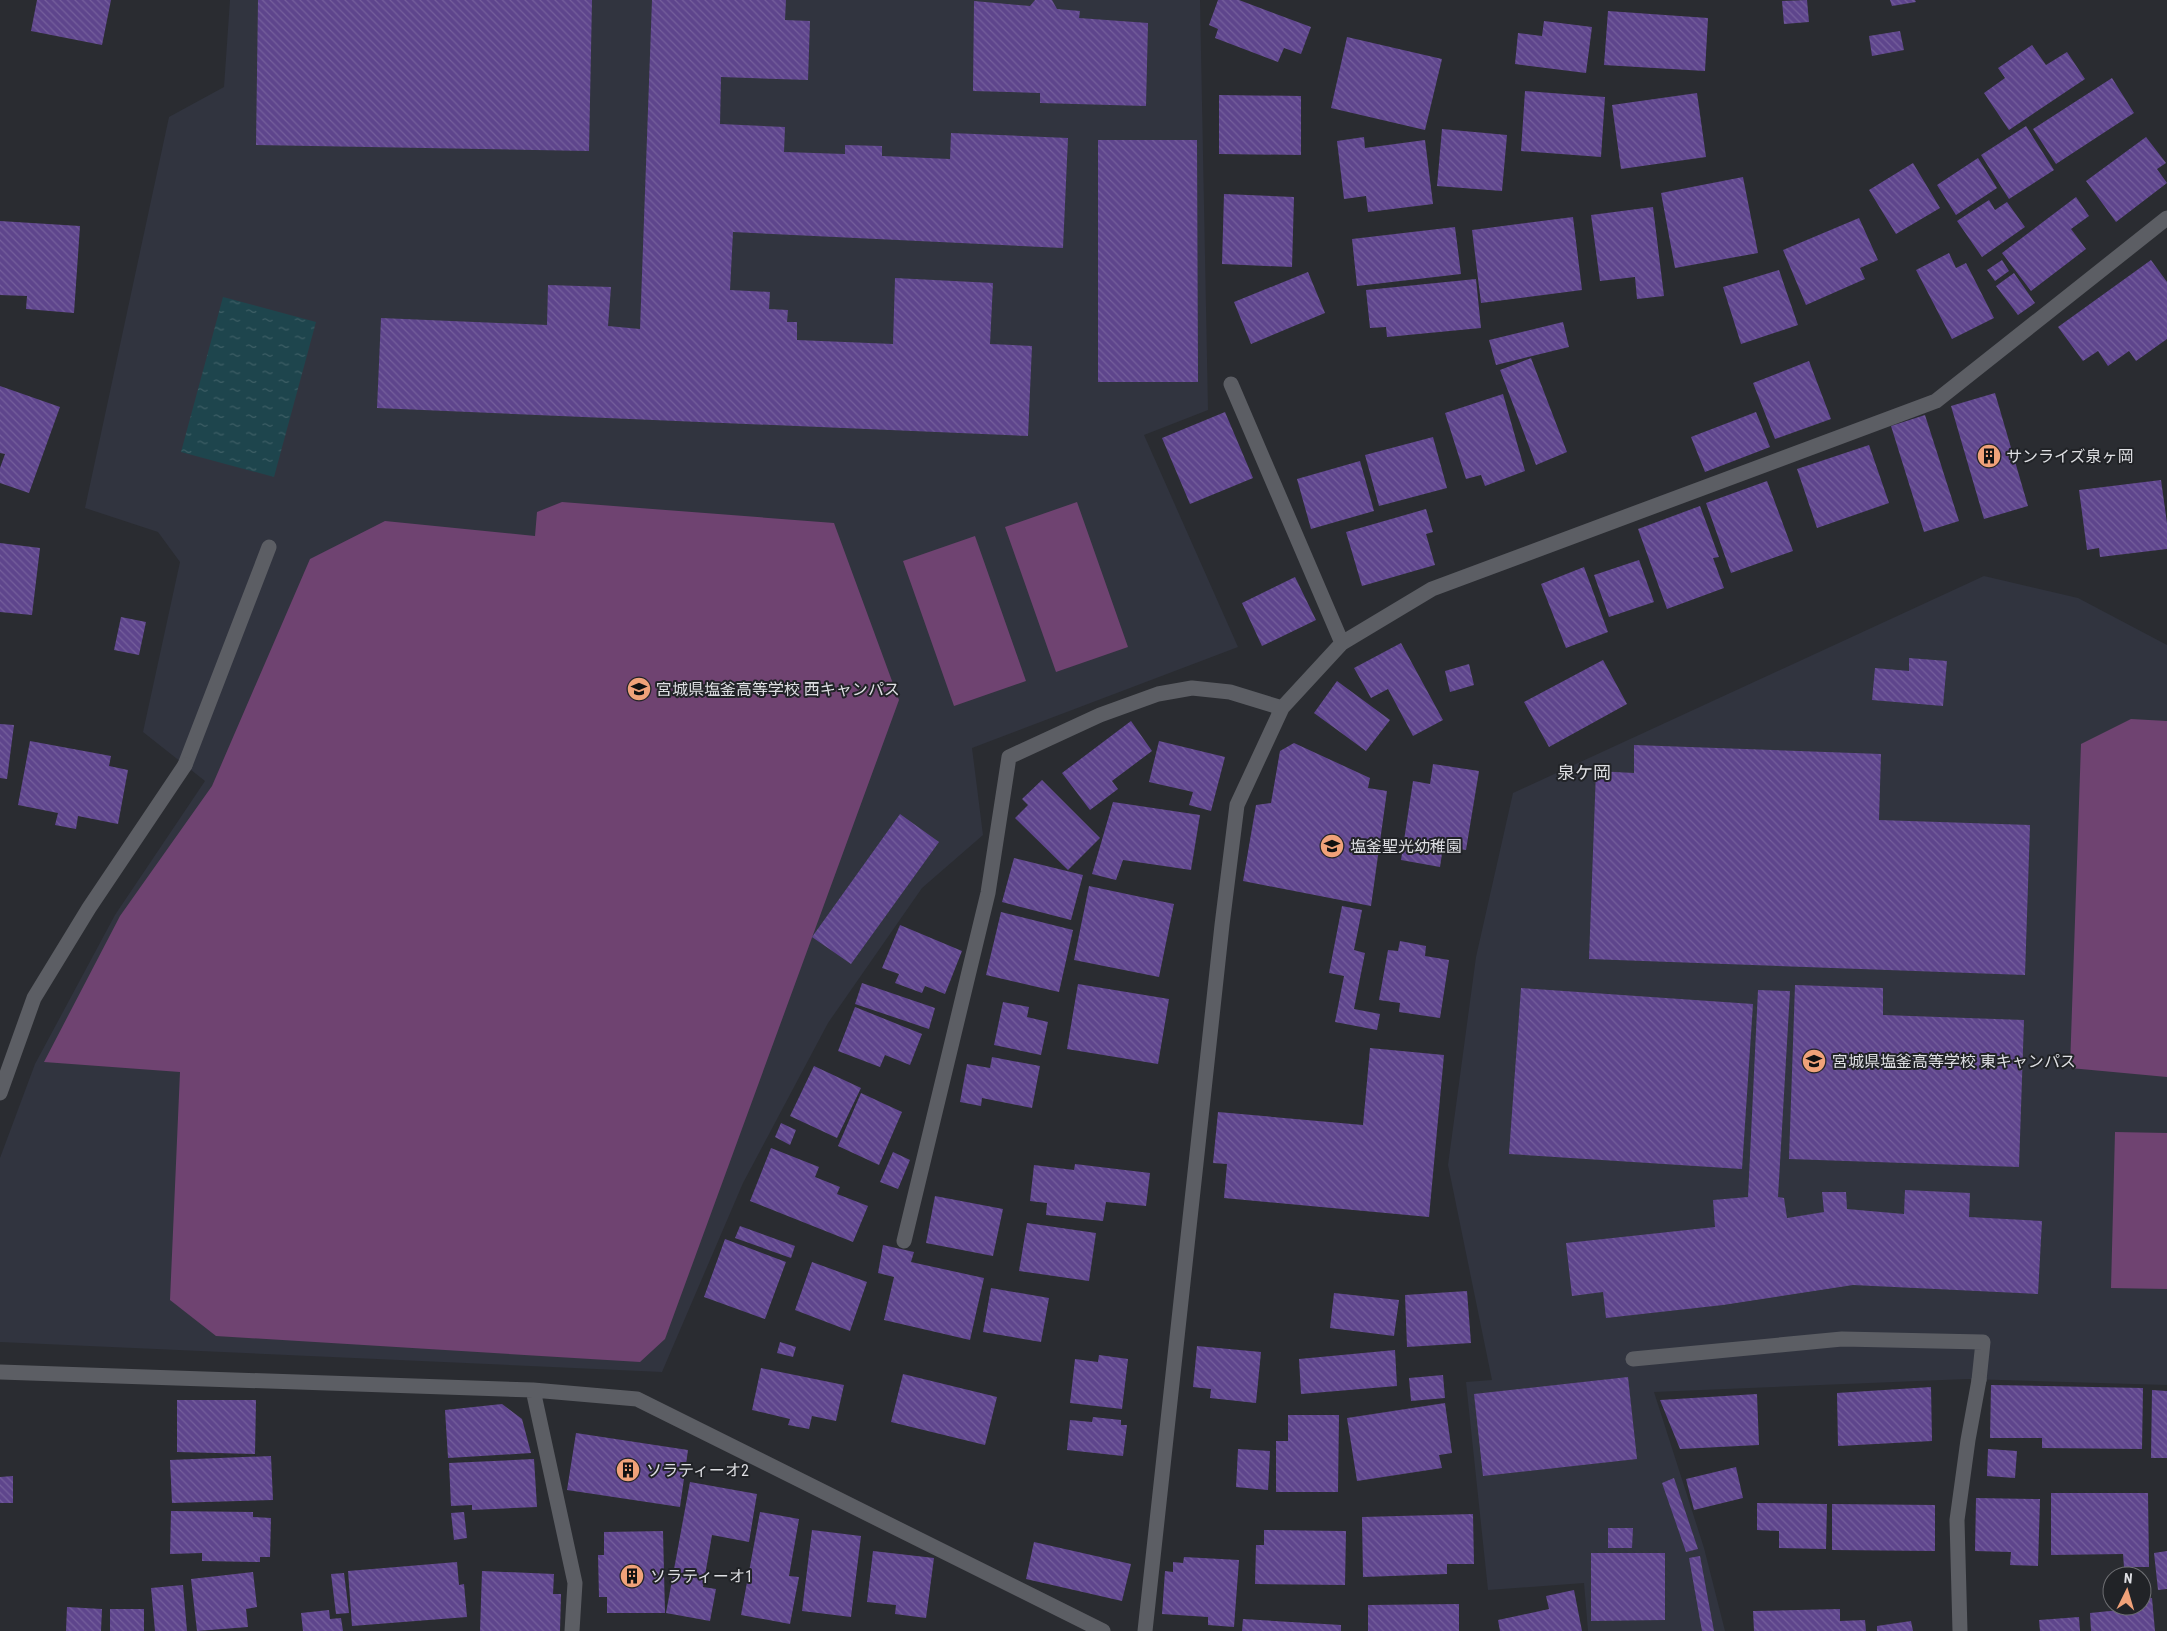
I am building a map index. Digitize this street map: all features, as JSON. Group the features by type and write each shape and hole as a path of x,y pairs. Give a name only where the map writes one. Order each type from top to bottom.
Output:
{"street":[{"path":"1145,1631 1222,925 1237,806 1282,708 1342,643 1432,589 1936,401 2167,218"},
{"path":"1230,384 1342,643"},
{"path":"0,1093 34,998 89,908 184,765 269,547"},
{"path":"904,1241 988,893 1009,757 1100,715 1158,694 1192,688 1220,691 1282,708"},
{"path":"1633,1359 1842,1338 1983,1342 1980,1380 1968,1440 1957,1520 1960,1631"},
{"path":"0,1372 533,1390 637,1399 1103,1631"},
{"path":"533,1390 575,1582 572,1631"}],"shaded area":[{"name":"宮城県塩釜高等学校 西キャンパス","path":"230,0 1200,0 1208,410 1144,435 1238,647 972,748 983,835 922,888 828,1023 743,1183 662,1372 0,1342 0,1158 35,1064 115,915 205,781 143,732 180,562 158,532 85,508 169,117 224,87"},
{"path":"562,502 834,523 899,700 665,1339 640,1362 216,1336 170,1300 180,1072 44,1062 120,916 212,786 310,559 385,521 535,536 537,512"},
{"path":"1077,502 1128,647 1056,672 1005,527"},
{"path":"975,536 1026,681 954,706 903,561"},
{"name":"宮城県塩釜高等学校 東キャンパス","path":"1984,576 2078,598 2167,645 2167,1385 1967,1379 1654,1392 1704,1548 1725,1631 1588,1631 1584,1583 1488,1590 1466,1382 1492,1380 1448,1165 1476,957 1513,793"},
{"path":"2131,719 2167,721 2167,1077 2070,1068 2081,744"},
{"path":"2115,1132 2167,1133 2167,1289 2111,1288"}],"water":[{"path":"223,297 316,322 274,477 181,452"}],"building":[{"path":"37,0 111,0 102,45 31,31"},
{"path":"258,0 592,0 589,151 256,145"},
{"path":"652,0 786,0 785,20 810,21 808,80 721,77 720,124 785,127 784,152 845,154 845,145 882,146 882,156 950,159 951,133 1068,138 1063,248 733,232 730,290 770,292 769,309 788,310 787,322 797,322 797,340 893,344 895,278 993,283 990,344 1032,346 1028,436 377,408 381,318 547,325 548,285 611,287 608,326 640,329"},
{"path":"1035,0 1052,0 1057,9 1080,11 1079,18 1148,23 1146,106 1040,103 1040,93 973,91 974,1 1030,6"},
{"path":"1218,0 1239,0 1311,27 1301,54 1284,48 1278,62 1215,38 1218,29 1209,25"},
{"path":"1807,0 1809,22 1784,24 1782,1"},
{"path":"1890,0 1915,0 1916,2 1892,6"},
{"path":"1608,11 1708,18 1705,71 1604,65"},
{"path":"1544,21 1592,27 1586,73 1515,64 1518,33 1542,36"},
{"path":"1900,31 1904,50 1872,56 1869,36"},
{"path":"1347,37 1442,59 1425,130 1331,108"},
{"path":"2032,45 2046,65 2067,52 2085,79 2009,130 1984,93 2005,78 1998,68"},
{"path":"2112,78 2134,113 2056,164 2033,129"},
{"path":"1525,91 1605,97 1601,157 1521,151"},
{"path":"1697,93 1706,157 1621,169 1612,105"},
{"path":"1219,95 1301,96 1301,155 1219,154"},
{"path":"2026,126 2054,170 2009,199 1981,155"},
{"path":"1442,129 1507,135 1502,191 1437,186"},
{"path":"1364,137 1365,148 1425,140 1433,204 1368,212 1366,196 1344,199 1337,141"},
{"path":"2146,137 2166,163 2157,169 2167,183 2116,222 2086,181"},
{"path":"1098,140 1197,140 1198,382 1098,382"},
{"path":"1978,158 1997,188 1956,215 1937,185"},
{"path":"1913,163 1940,208 1896,234 1869,190"},
{"path":"1743,177 1758,253 1675,268 1661,193"},
{"path":"1224,194 1294,197 1292,267 1222,264"},
{"path":"2076,197 2089,216 2071,229 2086,249 2031,291 2002,253"},
{"path":"1989,200 1995,210 2007,202 2025,227 1982,257 1957,221"},
{"path":"1653,207 1664,296 1637,299 1635,277 1600,281 1591,215"},
{"path":"1573,217 1582,290 1481,303 1472,230"},
{"path":"1859,218 1878,260 1860,268 1865,279 1806,305 1783,250"},
{"path":"0,221 80,226 74,313 26,309 27,296 0,295"},
{"path":"1455,227 1461,274 1357,286 1352,239"},
{"path":"1949,253 1956,268 1966,263 1994,318 1952,339 1916,270"},
{"path":"2002,260 2009,271 1995,281 1987,270"},
{"path":"2151,260 2167,282 2167,339 2136,361 2129,351 2108,366 2098,351 2083,361 2058,327"},
{"path":"1779,270 1798,325 1741,344 1723,287"},
{"path":"1308,272 1325,313 1251,344 1234,302"},
{"path":"2014,273 2035,303 2018,315 1996,286"},
{"path":"1476,279 1481,328 1387,337 1386,327 1370,328 1366,290"},
{"path":"1563,322 1569,347 1496,365 1489,340"},
{"path":"1531,358 1567,452 1536,465 1500,370"},
{"path":"1809,361 1831,419 1775,439 1753,383"},
{"path":"0,386 60,407 29,493 0,483 0,468 5,454 0,453"},
{"name":"サンライズ泉ヶ岡","path":"1995,393 2028,506 1984,519 1951,406"},
{"path":"1503,394 1525,471 1485,486 1481,475 1466,479 1445,413"},
{"path":"1225,412 1253,478 1190,504 1162,438"},
{"path":"1756,412 1770,447 1705,472 1691,437"},
{"path":"1925,415 1959,521 1924,532 1891,426"},
{"path":"1433,437 1447,488 1379,506 1365,455"},
{"path":"1869,445 1889,503 1817,528 1797,469"},
{"path":"1360,461 1374,511 1311,529 1297,479"},
{"path":"2161,480 2167,523 2167,549 2100,557 2099,548 2087,550 2079,490"},
{"path":"1767,481 1793,551 1731,573 1706,503"},
{"path":"1700,506 1719,557 1713,558 1724,588 1667,609 1638,529"},
{"path":"1426,509 1433,532 1426,534 1435,565 1362,586 1346,532"},
{"path":"0,543 40,548 32,615 0,612"},
{"path":"1639,560 1654,602 1609,617 1594,575"},
{"path":"1584,567 1608,632 1566,648 1541,584"},
{"path":"1295,577 1316,620 1262,646 1242,603"},
{"path":"121,617 146,622 139,655 114,650"},
{"path":"1401,643 1443,720 1413,736 1388,689 1371,698 1354,668"},
{"path":"1909,658 1947,661 1943,706 1872,700 1875,668 1909,671"},
{"path":"1603,660 1627,704 1549,747 1524,702"},
{"path":"1469,664 1474,685 1450,692 1445,671"},
{"path":"1337,681 1390,720 1366,751 1314,713"},
{"path":"1131,721 1152,751 1112,781 1118,789 1090,810 1062,773"},
{"path":"0,724 14,725 7,779 0,778"},
{"path":"30,741 111,756 109,766 128,770 118,824 78,816 76,829 55,825 58,813 18,805"},
{"path":"1159,741 1225,757 1211,811 1189,805 1193,792 1149,782"},
{"path":"1294,743 1370,778 1368,788 1387,791 1371,906 1243,881 1256,805 1271,803 1280,751"},
{"path":"1634,745 1881,754 1879,820 2030,825 2025,975 1589,959 1596,771 1634,773"},
{"path":"1433,764 1479,771 1466,850 1443,847 1440,867 1401,860 1413,781 1430,784"},
{"path":"1042,780 1100,838 1068,870 1015,818 1028,805 1022,799"},
{"path":"1113,802 1200,815 1191,870 1123,860 1116,880 1092,874"},
{"path":"900,814 939,842 851,964 812,937"},
{"path":"1014,858 1083,875 1071,920 1002,902"},
{"path":"1089,886 1174,904 1159,977 1074,960"},
{"path":"1342,906 1362,910 1354,950 1365,953 1354,1009 1380,1014 1377,1030 1335,1022 1344,976 1329,973"},
{"path":"1001,912 1073,930 1059,992 986,975"},
{"path":"900,925 962,951 945,994 925,986 922,993 895,983 899,974 882,968"},
{"path":"1400,941 1426,946 1425,956 1449,960 1440,1018 1399,1012 1400,1003 1379,1000 1388,950 1398,951"},
{"path":"862,983 935,1008 929,1029 855,1004"},
{"path":"1078,984 1169,999 1158,1064 1067,1049"},
{"path":"1795,985 1883,988 1883,1015 2024,1020 2019,1167 1789,1159"},
{"path":"1521,988 1753,1004 1742,1169 1509,1154"},
{"path":"1758,990 1790,991 1778,1197 1784,1198 1787,1218 1824,1212 1822,1192 1846,1192 1847,1209 1904,1214 1905,1190 1970,1193 1969,1217 2042,1221 2038,1294 1853,1285 1723,1305 1606,1318 1603,1292 1572,1296 1566,1243 1715,1227 1713,1200 1748,1197"},
{"path":"1003,1002 1029,1007 1027,1017 1048,1022 1041,1055 994,1045"},
{"path":"855,1007 922,1034 910,1065 885,1055 880,1067 838,1051"},
{"path":"1370,1048 1444,1055 1429,1217 1224,1198 1227,1164 1213,1163 1218,1112 1363,1125"},
{"path":"992,1057 1040,1066 1032,1108 982,1098 981,1106 960,1102 967,1064 990,1068"},
{"path":"814,1066 861,1088 837,1138 790,1116"},
{"path":"861,1093 902,1112 879,1165 838,1146"},
{"path":"781,1123 796,1130 790,1145 775,1137"},
{"path":"771,1148 819,1167 815,1177 840,1187 837,1194 868,1206 853,1242 750,1201"},
{"path":"893,1152 910,1160 898,1189 880,1182"},
{"path":"1075,1164 1150,1173 1146,1206 1106,1202 1103,1221 1046,1215 1047,1203 1030,1201 1034,1165 1074,1170"},
{"path":"935,1196 1003,1209 993,1256 926,1243"},
{"path":"1027,1223 1096,1233 1089,1281 1019,1271"},
{"path":"740,1226 795,1246 791,1258 735,1238"},
{"path":"725,1239 786,1262 765,1319 704,1297"},
{"path":"883,1245 914,1252 911,1262 984,1278 970,1340 884,1320 894,1277 878,1273"},
{"path":"812,1262 867,1282 850,1331 795,1310"},
{"path":"991,1288 1049,1298 1041,1342 983,1332"},
{"path":"1467,1291 1471,1343 1407,1347 1405,1295"},
{"path":"1334,1293 1399,1300 1394,1336 1330,1328"},
{"path":"780,1342 796,1347 793,1357 777,1353"},
{"path":"1197,1346 1261,1352 1256,1403 1210,1398 1211,1389 1193,1387"},
{"path":"1395,1350 1397,1386 1301,1394 1299,1359"},
{"path":"1099,1355 1128,1359 1122,1409 1070,1403 1075,1359 1098,1362"},
{"path":"761,1368 844,1385 836,1421 812,1416 809,1429 788,1425 790,1419 752,1410"},
{"path":"903,1374 997,1397 985,1445 891,1422"},
{"path":"1443,1375 1445,1398 1411,1401 1409,1378"},
{"path":"1628,1377 1637,1459 1483,1476 1474,1394"},
{"path":"1991,1385 2143,1388 2142,1449 2042,1448 2042,1438 1990,1438"},
{"path":"1931,1387 1932,1441 1838,1446 1837,1393"},
{"path":"2152,1390 2167,1391 2167,1458 2151,1458"},
{"path":"1757,1394 1759,1445 1680,1449 1660,1400"},
{"path":"177,1400 256,1400 255,1454 177,1452"},
{"path":"1445,1403 1452,1453 1439,1455 1442,1468 1357,1481 1347,1418"},
{"path":"502,1404 522,1419 531,1453 448,1458 445,1410"},
{"path":"1288,1415 1339,1415 1338,1492 1276,1492 1276,1441 1288,1441"},
{"path":"1093,1417 1121,1420 1121,1425 1127,1425 1123,1456 1067,1450 1070,1420 1092,1422"},
{"name":"ソラティーオ2","path":"576,1433 688,1450 680,1507 567,1490"},
{"path":"1238,1449 1270,1451 1268,1490 1236,1487"},
{"path":"1988,1449 2017,1451 2015,1478 1987,1476"},
{"path":"271,1456 273,1500 172,1503 170,1460"},
{"path":"534,1459 537,1507 472,1510 472,1505 451,1506 449,1463"},
{"path":"1736,1467 1743,1498 1694,1510 1686,1479"},
{"path":"13,1476 13,1503 0,1503 0,1477"},
{"path":"1674,1478 1698,1549 1686,1552 1662,1483"},
{"path":"690,1482 757,1494 749,1542 712,1535 703,1587 716,1589 710,1621 666,1613"},
{"path":"2051,1493 2148,1493 2149,1566 2124,1566 2123,1554 2051,1555"},
{"path":"1976,1498 2040,1499 2038,1566 2010,1565 2011,1552 1975,1551"},
{"path":"1757,1503 1827,1504 1826,1549 1779,1548 1779,1531 1757,1530"},
{"path":"1832,1504 1935,1505 1935,1551 1832,1550"},
{"path":"171,1511 253,1512 253,1517 271,1518 270,1557 260,1557 260,1562 202,1561 202,1553 170,1554"},
{"path":"464,1512 467,1538 454,1540 451,1513"},
{"path":"760,1512 799,1519 789,1576 799,1577 790,1624 741,1615"},
{"path":"1473,1514 1474,1564 1447,1564 1447,1574 1363,1577 1362,1517"},
{"path":"1608,1528 1633,1528 1632,1548 1608,1548"},
{"path":"812,1530 861,1536 851,1617 802,1611"},
{"path":"1264,1530 1346,1531 1345,1585 1255,1584 1256,1545 1264,1545"},
{"name":"ソラティーオ1","path":"663,1531 665,1613 607,1613 607,1597 599,1597 598,1555 604,1555 604,1532"},
{"path":"1034,1542 1131,1564 1122,1601 1026,1579"},
{"path":"873,1551 934,1558 926,1618 895,1614 896,1605 867,1602"},
{"path":"2167,1551 2167,1589 2158,1590 2154,1553"},
{"path":"1591,1553 1665,1553 1665,1620 1591,1621"},
{"path":"1700,1556 1714,1631 1702,1631 1689,1558"},
{"path":"1184,1557 1239,1560 1234,1627 1208,1625 1208,1617 1162,1614 1165,1571 1173,1572 1173,1562 1183,1563"},
{"path":"457,1562 459,1585 464,1584 467,1617 352,1626 348,1571"},
{"path":"482,1571 554,1574 553,1594 561,1594 560,1631 480,1631"},
{"path":"253,1572 257,1607 246,1609 248,1627 197,1631 191,1579"},
{"path":"344,1573 349,1613 336,1614 331,1574"},
{"path":"183,1585 187,1631 155,1631 151,1588"},
{"path":"1574,1590 1582,1631 1500,1631 1498,1620 1549,1609 1546,1596"},
{"path":"2152,1598 2155,1631 2091,1631 2090,1613 2102,1612 2102,1616 2152,1616"},
{"path":"1459,1604 1459,1631 1368,1631 1368,1605"},
{"path":"67,1607 102,1609 101,1631 66,1631"},
{"path":"110,1609 144,1609 144,1631 110,1631"},
{"path":"1840,1609 1840,1621 1865,1620 1866,1631 1754,1631 1753,1611"},
{"path":"329,1610 330,1619 341,1618 343,1631 303,1631 301,1613"},
{"path":"2079,1617 2080,1631 2040,1631 2039,1620"},
{"path":"1243,1619 1341,1625 1341,1631 1242,1631"},
{"path":"1911,1621 1913,1631 1877,1631 1877,1626"}],"place":[{"name":"サンライズ泉ヶ岡","path":"1989,456"},
{"name":"宮城県塩釜高等学校 西キャンパス","path":"639,689"},
{"name":"塩釜聖光幼稚園","path":"1332,846"},
{"name":"宮城県塩釜高等学校 東キャンパス","path":"1814,1061"},
{"name":"ソラティーオ2","path":"628,1470"},
{"name":"ソラティーオ1","path":"632,1576"}],"district":[{"name":"泉ケ岡","path":"1584,772"}]}
